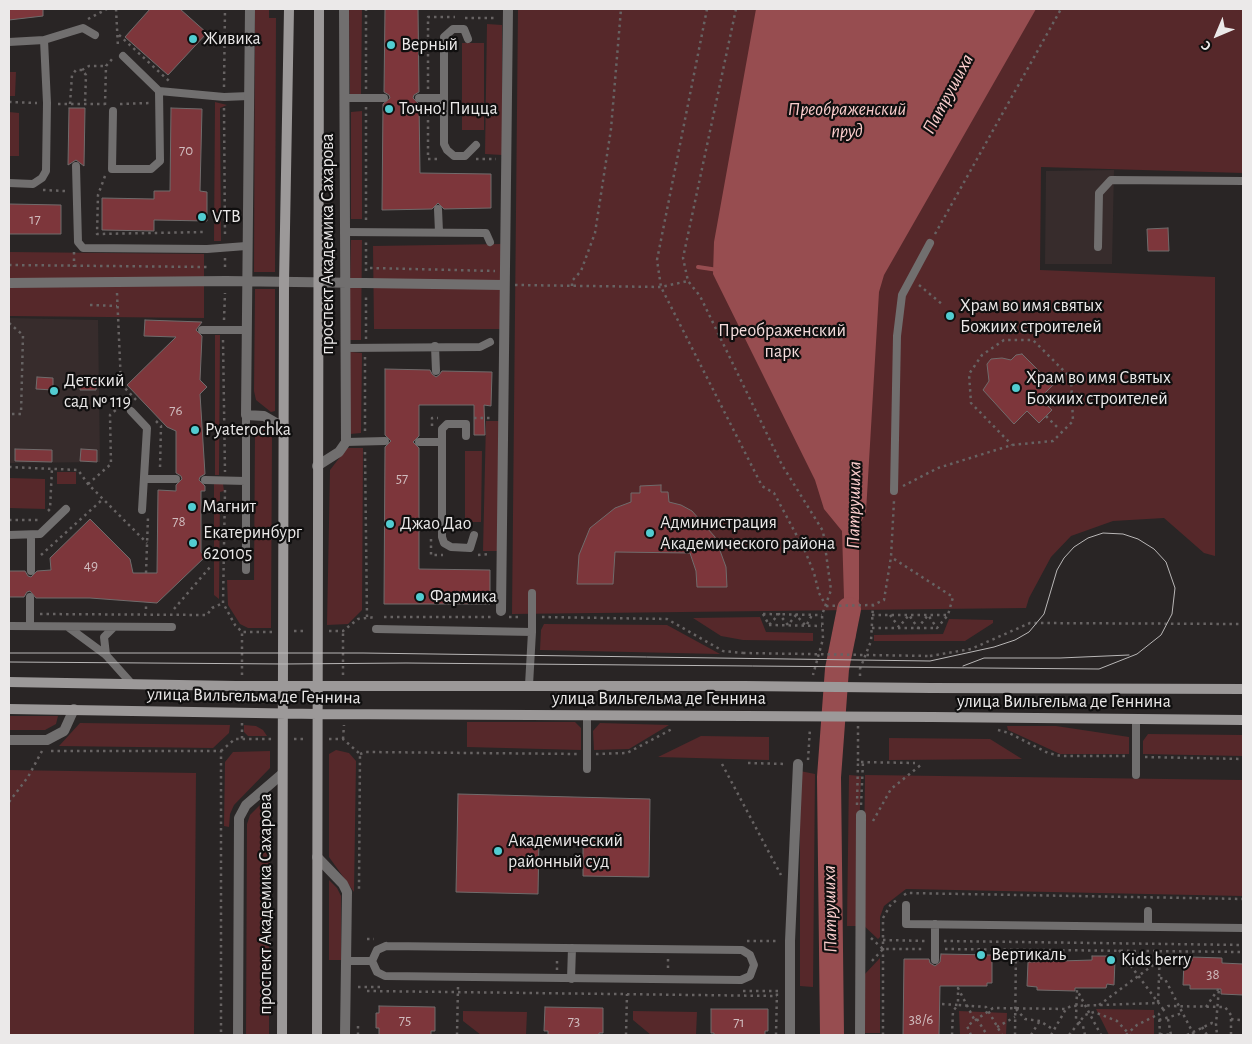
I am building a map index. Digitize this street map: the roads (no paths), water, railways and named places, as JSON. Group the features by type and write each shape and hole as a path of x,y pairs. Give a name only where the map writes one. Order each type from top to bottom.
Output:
{"street":[{"path":"250,9 246,246 246,415 264,416 285,428"},
{"name":"проспект Академика Сахарова","path":"282,1035 284,282 289,9"},
{"name":"проспект Академика Сахарова","path":"317,1035 319,9"},
{"name":"проспект Академика Сахарова","path":"344,9 346,442"},
{"path":"501,611 505,418 503,285 508,9"},
{"path":"9,283 246,281 503,285"},
{"path":"317,466 339,452 346,442"},
{"name":"улица Вильгельма де Геннина","path":"9,682 284,686 529,684 1243,689"},
{"name":"улица Вильгельма де Геннина","path":"9,708 283,714 1243,720"},
{"path":"9,740 47,740 64,731 74,709"},
{"path":"790,1035 798,764"},
{"name":"проспект Академика Сахарова","path":"238,1035 239,818 246,805 282,774"},
{"path":"860,1035 861,817"},
{"path":"317,857 343,884 347,892 345,1035"}],"lane":[{"path":"9,42 44,40 83,28 95,35"},
{"path":"468,39 464,29 453,28 444,37 444,144 447,150 454,156 465,156 476,145"},
{"path":"9,183 33,184 42,178 46,171 47,104 44,40"},
{"path":"123,56 159,91 224,97 249,96"},
{"path":"113,111 112,169 151,169 160,161 159,91"},
{"path":"344,98 384,98"},
{"path":"419,98 443,98"},
{"path":"76,166 78,242 83,248 225,248 246,246"},
{"path":"1098,246 1099,193 1111,180 1243,181"},
{"path":"438,209 438,232"},
{"path":"344,232 486,233 490,242"},
{"path":"894,491 897,336 902,296 930,243"},
{"path":"202,330 246,330"},
{"path":"345,348 480,347 490,342"},
{"path":"435,346 436,371"},
{"path":"131,411 147,428 142,510"},
{"path":"246,415 246,570"},
{"path":"466,436 466,424 447,424 442,429 442,536 444,543 451,547 470,548 474,535"},
{"path":"346,442 385,442"},
{"path":"419,442 442,442"},
{"path":"144,479 176,478"},
{"path":"205,480 226,479 246,481"},
{"path":"9,535 31,536 40,534 66,509"},
{"path":"31,536 31,571"},
{"path":"529,684 532,593"},
{"path":"30,597 30,626"},
{"path":"9,626 172,627"},
{"name":"улица Вильгельма де Геннина","path":"68,627 106,655 130,683"},
{"path":"106,655 104,637 114,627"},
{"path":"376,629 532,632"},
{"path":"587,715 587,769"},
{"path":"1136,719 1136,775"},
{"path":"906,905 906,924 1243,928"},
{"path":"1148,911 1148,927"},
{"path":"935,924 935,960"},
{"path":"386,946 742,950 750,956 754,965 750,976 741,980 385,976 377,972 372,961 377,950 386,946"},
{"path":"572,948 572,978"},
{"path":"346,961 372,961"}],"water":[{"name":"Преображенский пруд","path":"756,9 1036,9 884,275 879,292 866,512 859,526 859,599 855,640 836,639 844,598 842,531 824,509 815,480 713,274 714,242"}],"waterway":[{"path":"698,267 718,270"},
{"name":"Патрушиха","path":"832,1035 829,777 837,669 849,609"}],"tram line":[{"path":"9,653 363,653 930,661 994,647 1015,640 1029,632 1044,614 1057,570 1064,558 1074,547 1088,538 1103,533 1123,534 1138,539 1154,549 1166,562 1175,588 1172,614 1161,635 1137,654 1099,669 406,663 9,662"},
{"path":"963,666 984,658 1060,658 1129,655"}],"place":[{"name":"Живика","path":"193,39"},
{"name":"Верный","path":"391,45"},
{"name":"Точно! Пицца","path":"389,109"},
{"name":"VTB","path":"202,217"},
{"name":"Храм во имя святых Божиих строителей","path":"950,316"},
{"name":"Храм во имя Святых Божиих строителей","path":"1016,388"},
{"name":"Детский сад № 119","path":"54,391"},
{"name":"Pyaterochka","path":"195,430"},
{"name":"Магнит","path":"192,507"},
{"name":"Джао Дао","path":"390,524"},
{"name":"Администрация Академического района","path":"650,533"},
{"name":"Екатеринбург 620105","path":"193,543"},
{"name":"Фармика","path":"420,597"},
{"name":"Академический районный суд","path":"498,851"},
{"name":"Вертикаль","path":"981,955"},
{"name":"Kids berry","path":"1111,960"}],"park label":[{"name":"Преображенский парк","path":"782,341"}]}
